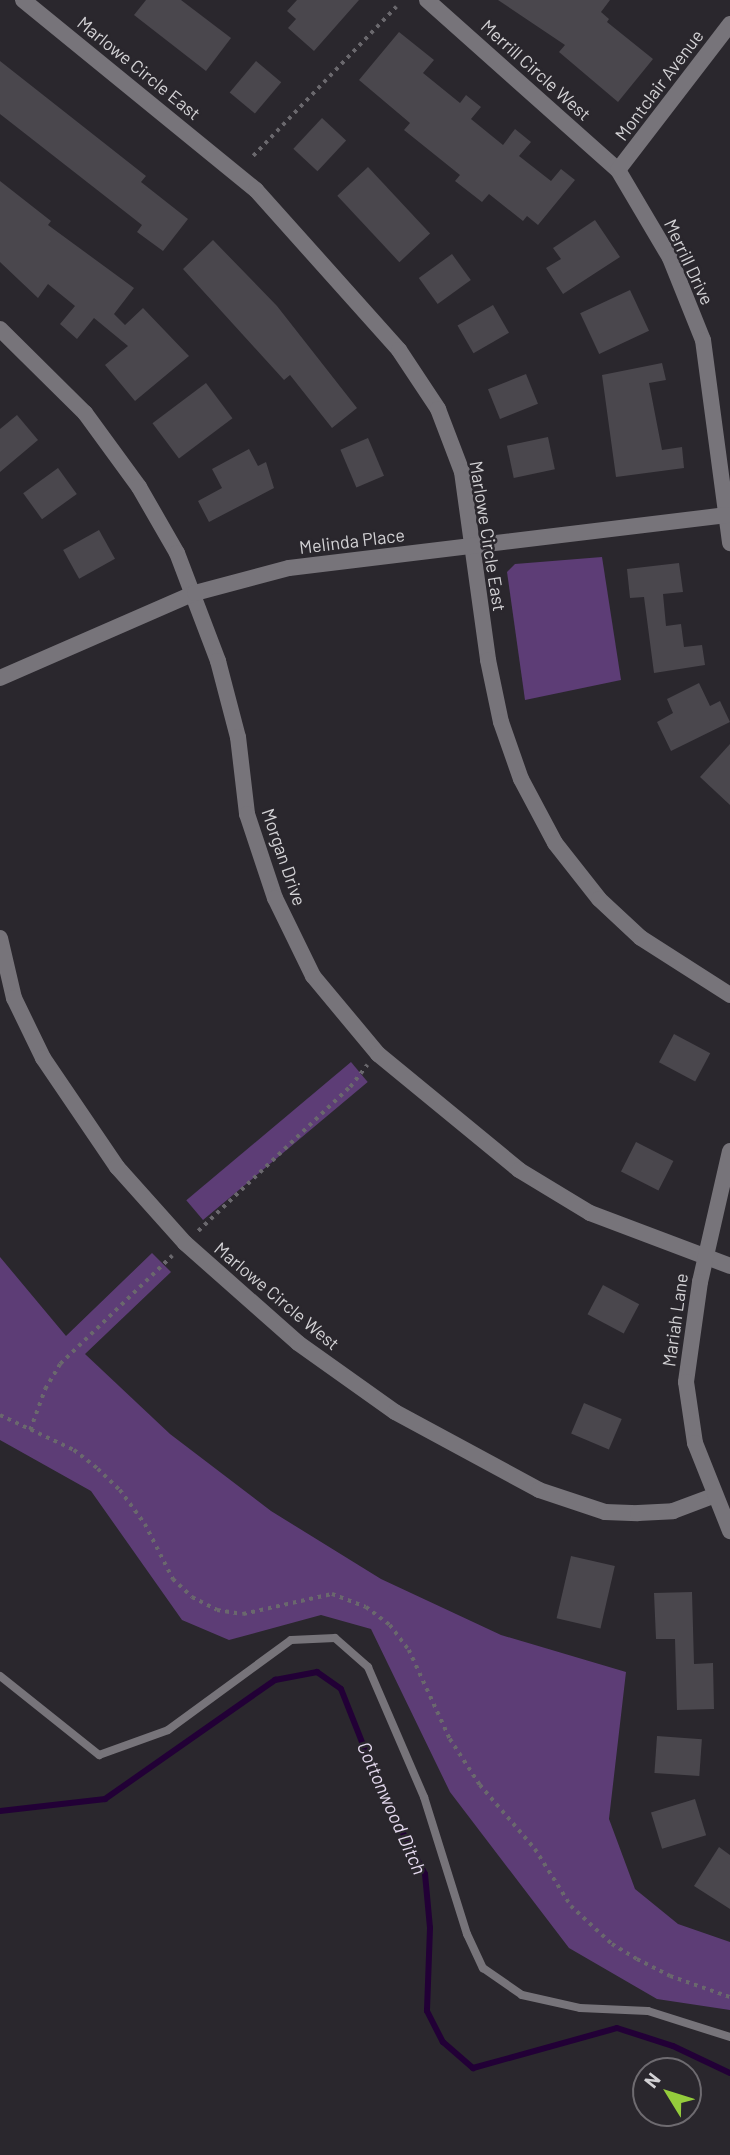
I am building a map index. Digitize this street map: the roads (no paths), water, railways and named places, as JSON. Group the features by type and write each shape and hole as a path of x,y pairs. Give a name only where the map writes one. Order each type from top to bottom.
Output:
{"street":[{"name":"Marlowe Circle East","path":"23,0 256,190 362,304 438,409 461,472 501,722 521,779 555,843 599,899 641,938 730,995"},
{"name":"Merrill Circle West","path":"427,0 618,170"},
{"name":"Montclair Avenue","path":"618,170 730,24"},
{"name":"Merrill Drive","path":"618,170 670,258 703,340 730,543"},
{"name":"Morgan Drive","path":"0,329 85,413 139,487 195,593 238,737 247,814 275,898 313,975 378,1054 519,1170 590,1213 730,1266"},
{"name":"Melinda Place","path":"0,678 195,593 289,568 727,515"},
{"name":"Marlowe Circle West","path":"0,938 14,998 43,1058 117,1167 186,1243 298,1343 395,1412 539,1490 605,1512 673,1511 713,1496"},
{"name":"Mariah Lane","path":"730,1152 704,1258 686,1382 695,1443 713,1496 730,1531"}],"lane":[{"path":"0,1676 99,1755 168,1730 291,1640 335,1639 368,1667 424,1797 467,1934 483,1968 522,1995 580,2008 648,2011 730,2037"}],"waterway":[{"name":"Cottonwood Ditch","path":"0,1811 105,1799 275,1680 317,1672 341,1689 385,1800 425,1874 430,1928 427,2011 443,2042 473,2068 617,2028 673,2046 730,2073"}]}
